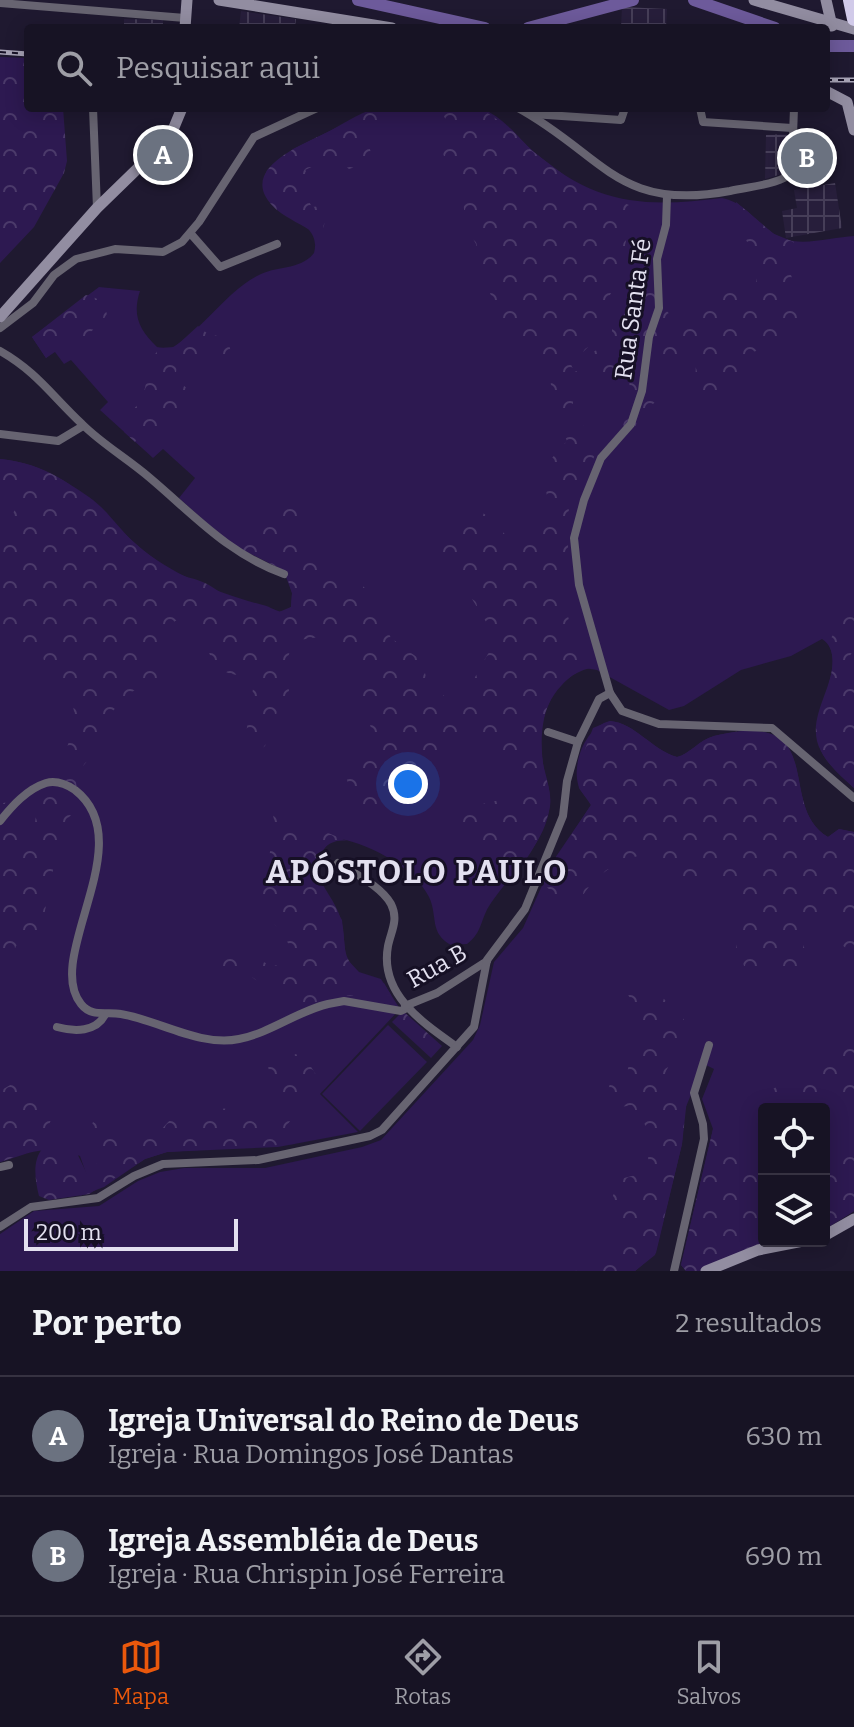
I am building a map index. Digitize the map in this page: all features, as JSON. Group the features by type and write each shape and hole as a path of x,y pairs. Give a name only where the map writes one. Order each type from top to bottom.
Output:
{"highway":[{"path":"850,1 854,19"}],"street":[{"path":"0,3 112,5 185,23 187,0"},
{"path":"219,0 367,24"},
{"path":"754,0 805,24"},
{"path":"826,0 832,26 854,29"},
{"path":"830,91 854,94 852,121"},
{"path":"830,91 842,96 852,121"},
{"path":"93,112 97,208"},
{"path":"0,317 97,208 170,137 180,112"},
{"path":"0,328 33,303 54,275 76,259 115,249 163,252 191,234 254,137 308,112"},
{"path":"526,112 621,180 667,196 708,195 780,180 791,168 794,112"},
{"path":"530,114 621,120 624,112"},
{"path":"701,112 703,122 792,128"},
{"path":"547,127 550,116"},
{"name":"Rua Santa Fé","path":"610,693 579,585 574,538 584,500 601,458 631,424 642,391 649,337 659,308 657,259 666,225 667,196"},
{"path":"191,234 220,267 277,244"},
{"path":"0,351 35,373 83,426 147,476 222,542 246,558 284,574"},
{"path":"0,434 58,441 83,426"},
{"path":"0,1227 25,1209 98,1198 134,1176 163,1164 258,1160 375,1134 457,1047 475,1023 487,960 525,909 563,816 567,781 578,742 599,699 610,693 622,711 659,724 772,728 854,798"},
{"path":"548,732 578,742"},
{"path":"0,821 24,796 48,782 66,785 88,805 97,834 96,873 75,950 73,983 82,1005 105,1015 147,1018 177,1031 235,1040 328,1004 344,1001 400,1011 406,1007"},
{"path":"338,863 380,892 391,904 396,917 388,945 388,969 406,1007 457,1047"},
{"name":"Rua B","path":"406,1007 437,993 487,960"},
{"path":"57,1027 83,1030 97,1024 105,1015"},
{"path":"674,1271 704,1139 694,1093 709,1045"},
{"path":"830,1233 854,1219"},
{"path":"706,1271 773,1247"}],"shaded area":[{"path":"622,7 667,9 666,24 621,24"},
{"path":"241,11 296,19 295,24 239,24"},
{"path":"124,19 163,20 163,24 124,24"},
{"path":"787,134 788,166 782,174 765,179 766,135"},
{"path":"835,183 842,228 786,238 782,211 797,208 794,190"}],"green space":[{"path":"0,57 24,58 24,112 63,112 67,161 64,173 34,227 0,263"},
{"path":"368,112 489,112 555,169 599,192 644,202 722,198 740,205 776,235 793,241 854,236 854,788 829,763 819,745 820,718 832,659 830,648 822,639 791,656 741,670 684,706 669,710 597,670 584,668 560,687 546,710 541,738 550,800 542,832 527,857 491,903 476,935 467,944 451,945 444,940 437,930 432,904 422,886 391,859 341,839 329,843 316,859 316,875 342,920 346,958 359,972 381,979 400,1009 320,1094 358,1132 278,1147 167,1152 145,1159 104,1187 80,1196 88,1179 80,1156 48,1150 0,1162 0,459 36,467 68,483 96,502 151,556 197,582 281,612 291,607 292,593 283,569 229,543 179,498 195,478 163,449 153,458 100,410 108,402 71,360 64,364 55,352 46,358 32,337 99,287 140,291 137,315 142,328 157,347 170,349 257,276 308,259 314,253 314,240 309,229 276,206 268,197 264,185 267,170 293,149"},
{"path":"381,112 384,121 369,147 375,163 359,156 355,167 349,169 333,157 305,170 323,184 307,198 312,207 322,206 328,213 322,231 314,233 277,210 266,196 262,184 266,173 286,154 359,115"},
{"path":"441,112 486,112 576,184 629,205 632,212 617,284 604,304 592,343 571,364 574,372 581,370 591,353 612,342 612,318 634,310 644,297 635,273 640,263 651,268 662,306 681,326 695,324 714,290 733,289 746,295 755,290 753,256 740,224 736,202 774,234 794,242 788,253 788,265 804,316 801,328 791,339 750,353 743,386 720,397 695,399 696,356 666,369 660,368 649,356 643,373 655,402 639,418 632,434 623,425 630,391 628,366 585,377 573,393 573,408 589,436 594,457 585,478 569,500 568,549 560,574 570,626 590,668 563,682 548,705 542,749 550,806 534,847 508,882 495,880 468,839 458,814 461,809 504,799 518,791 519,775 504,755 477,737 454,738 441,743 418,790 401,806 371,815 364,810 350,789 346,772 348,756 370,741 373,734 359,691 362,673 356,658 319,637 293,641 286,664 290,700 277,712 265,746 254,754 249,752 245,740 255,676 230,674 222,670 211,657 199,625 189,620 175,621 162,638 170,640 169,647 144,659 160,676 128,694 112,712 99,731 92,755 75,776 80,806 69,817 76,841 55,860 41,931 16,946 0,988 0,804 7,802 16,809 24,841 35,823 38,798 50,787 66,752 75,717 73,706 53,686 42,655 34,647 11,638 0,624 4,537 20,496 10,478 0,482 0,459 30,465 55,475 96,506 133,542 177,573 204,583 232,599 279,612 291,607 292,593 285,571 229,543 244,535 254,518 275,505 301,500 309,514 294,530 295,543 326,573 346,575 364,587 391,638 422,661 428,685 459,706 494,643 498,634 486,622 431,543 458,533 465,511 473,508 490,517 514,545 535,541 548,509 544,467 567,441 554,411 549,368 529,344 504,324 485,282 476,244 467,228 461,190 443,154 447,121"},
{"path":"86,295 104,301 107,315 89,334 58,348 46,358 32,337"},
{"path":"198,326 208,334 227,338 231,352 210,365 193,356 191,360 198,370 193,372 186,362 178,361 175,378 190,391 192,398 177,416 164,415 166,426 153,439 139,436 135,442 124,432 128,414 142,401 151,361 159,348 175,347"},
{"path":"854,600 854,650 848,658 854,681 854,788 821,751 816,724 832,669 828,643"},
{"path":"610,721 628,726 677,757 714,736 751,731 774,735 788,747 812,822 828,837 839,829 854,832 854,1211 830,1226 830,1103 758,1103 759,1247 699,1271 686,1271 681,1265 713,1129 702,1099 714,1069 704,1064 685,1109 682,1144 656,1253 635,1271 0,1271 0,1234 34,1211 99,1206 138,1181 160,1172 184,1168 265,1168 381,1140 473,1040 480,1025 494,962 523,928 553,861 591,805 580,790 577,765 588,737"},
{"path":"610,721 628,726 677,757 714,736 751,731 774,735 788,747 804,804 813,823 828,837 839,829 854,832 854,947 847,949 842,945 849,925 832,908 826,908 800,936 810,964 778,970 766,963 746,970 736,949 741,915 735,901 714,884 696,877 681,876 648,854 628,859 611,868 583,895 576,892 569,899 550,905 550,890 542,883 591,805 579,788 577,771 593,728"},
{"path":"272,811 298,828 314,827 347,841 325,847 314,868 339,913 345,951 354,968 338,983 372,988 384,983 391,995 332,996 302,1009 279,984 257,981 245,971 227,973 220,964 221,949 230,943 263,962 277,966 285,965 289,955 286,939 268,916 261,898 274,833"},
{"path":"627,978 660,996 678,1010 684,1020 697,1026 694,1034 677,1043 675,1055 666,1071 687,1099 682,1144 655,1255 635,1271 575,1271 604,1267 609,1254 619,1244 612,1198 620,1179 640,1174 655,1181 648,1158 649,1131 632,1105 616,1108 606,1098 612,1076 617,1073 629,1083 628,1067 639,1038 638,1012 623,987"},
{"path":"403,1011 442,1046 431,1058 392,1022"},
{"path":"388,1025 427,1062 360,1131 322,1094"},
{"path":"854,1040 854,1108 830,1095 819,1093 763,1095"},
{"path":"296,1054 307,1060 316,1075 288,1124 295,1144 167,1152 145,1159 89,1194 49,1200 39,1196 36,1164 43,1148 75,1149 87,1174 97,1163 100,1152 91,1127 93,1122 133,1143 159,1132 170,1120 186,1118 205,1107 230,1109 240,1119 249,1119 266,1130 282,1113 268,1067 276,1060"},
{"path":"17,1081 49,1095 56,1111 35,1150 0,1162 0,1091"},
{"path":"713,1129 734,1154 758,1163 759,1247 699,1271 686,1271 681,1265"},
{"path":"854,1137 854,1211 830,1226 830,1164"}],"waterway":[{"path":"358,0 467,24"},
{"path":"543,24 633,0"},
{"path":"694,0 763,24"},
{"path":"830,46 854,46"}],"railway":[{"path":"0,52 24,54"},
{"path":"830,80 854,80"}],"place":[{"name":"Igreja Universal do Reino de Deus","path":"163,155"},
{"name":"Igreja Assembléia de Deus","path":"807,158"}],"district":[{"name":"APÓSTOLO PAULO","path":"417,872"}]}
